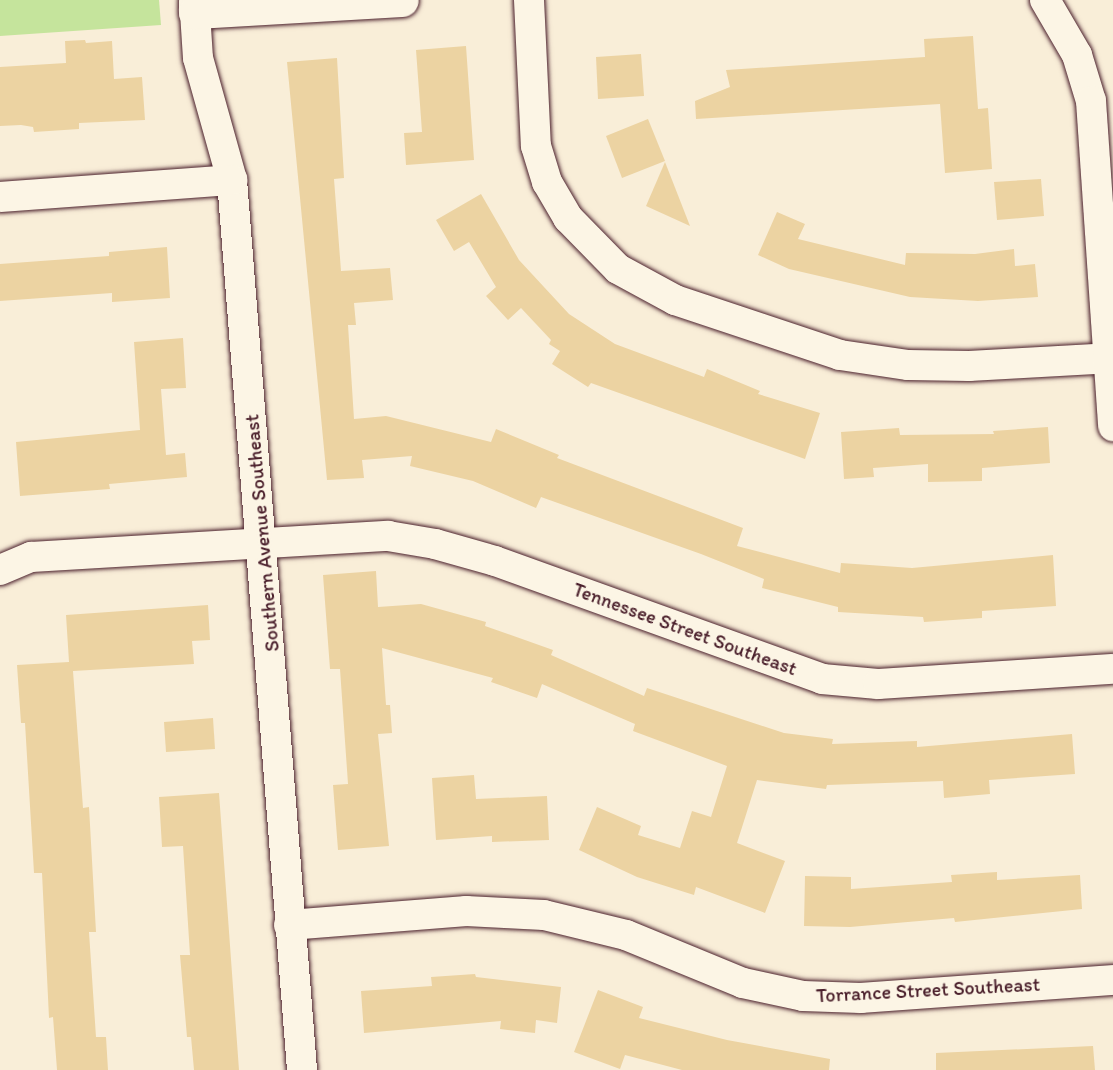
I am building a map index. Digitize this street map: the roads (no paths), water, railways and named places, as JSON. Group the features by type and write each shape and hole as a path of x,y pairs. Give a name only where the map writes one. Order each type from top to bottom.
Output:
{"street":[{"path":"195,6 402,0"},
{"path":"529,0 536,146 547,182 568,218 618,269 675,300 840,355 908,365 969,366 1111,358"},
{"path":"1045,0 1077,55 1091,101 1111,358 1113,426"},
{"name":"Southern Avenue Southeast","path":"195,6 198,58 232,180 263,541 289,925 302,1070"},
{"path":"0,196 232,180"},
{"name":"Tennessee Street Southeast","path":"0,570 31,557 263,541 388,536 435,544 601,597 822,679 878,684 1113,669"},
{"name":"Torrance Street Southeast","path":"289,925 466,911 544,915 626,934 742,983 802,996 861,998 1113,980"}]}
